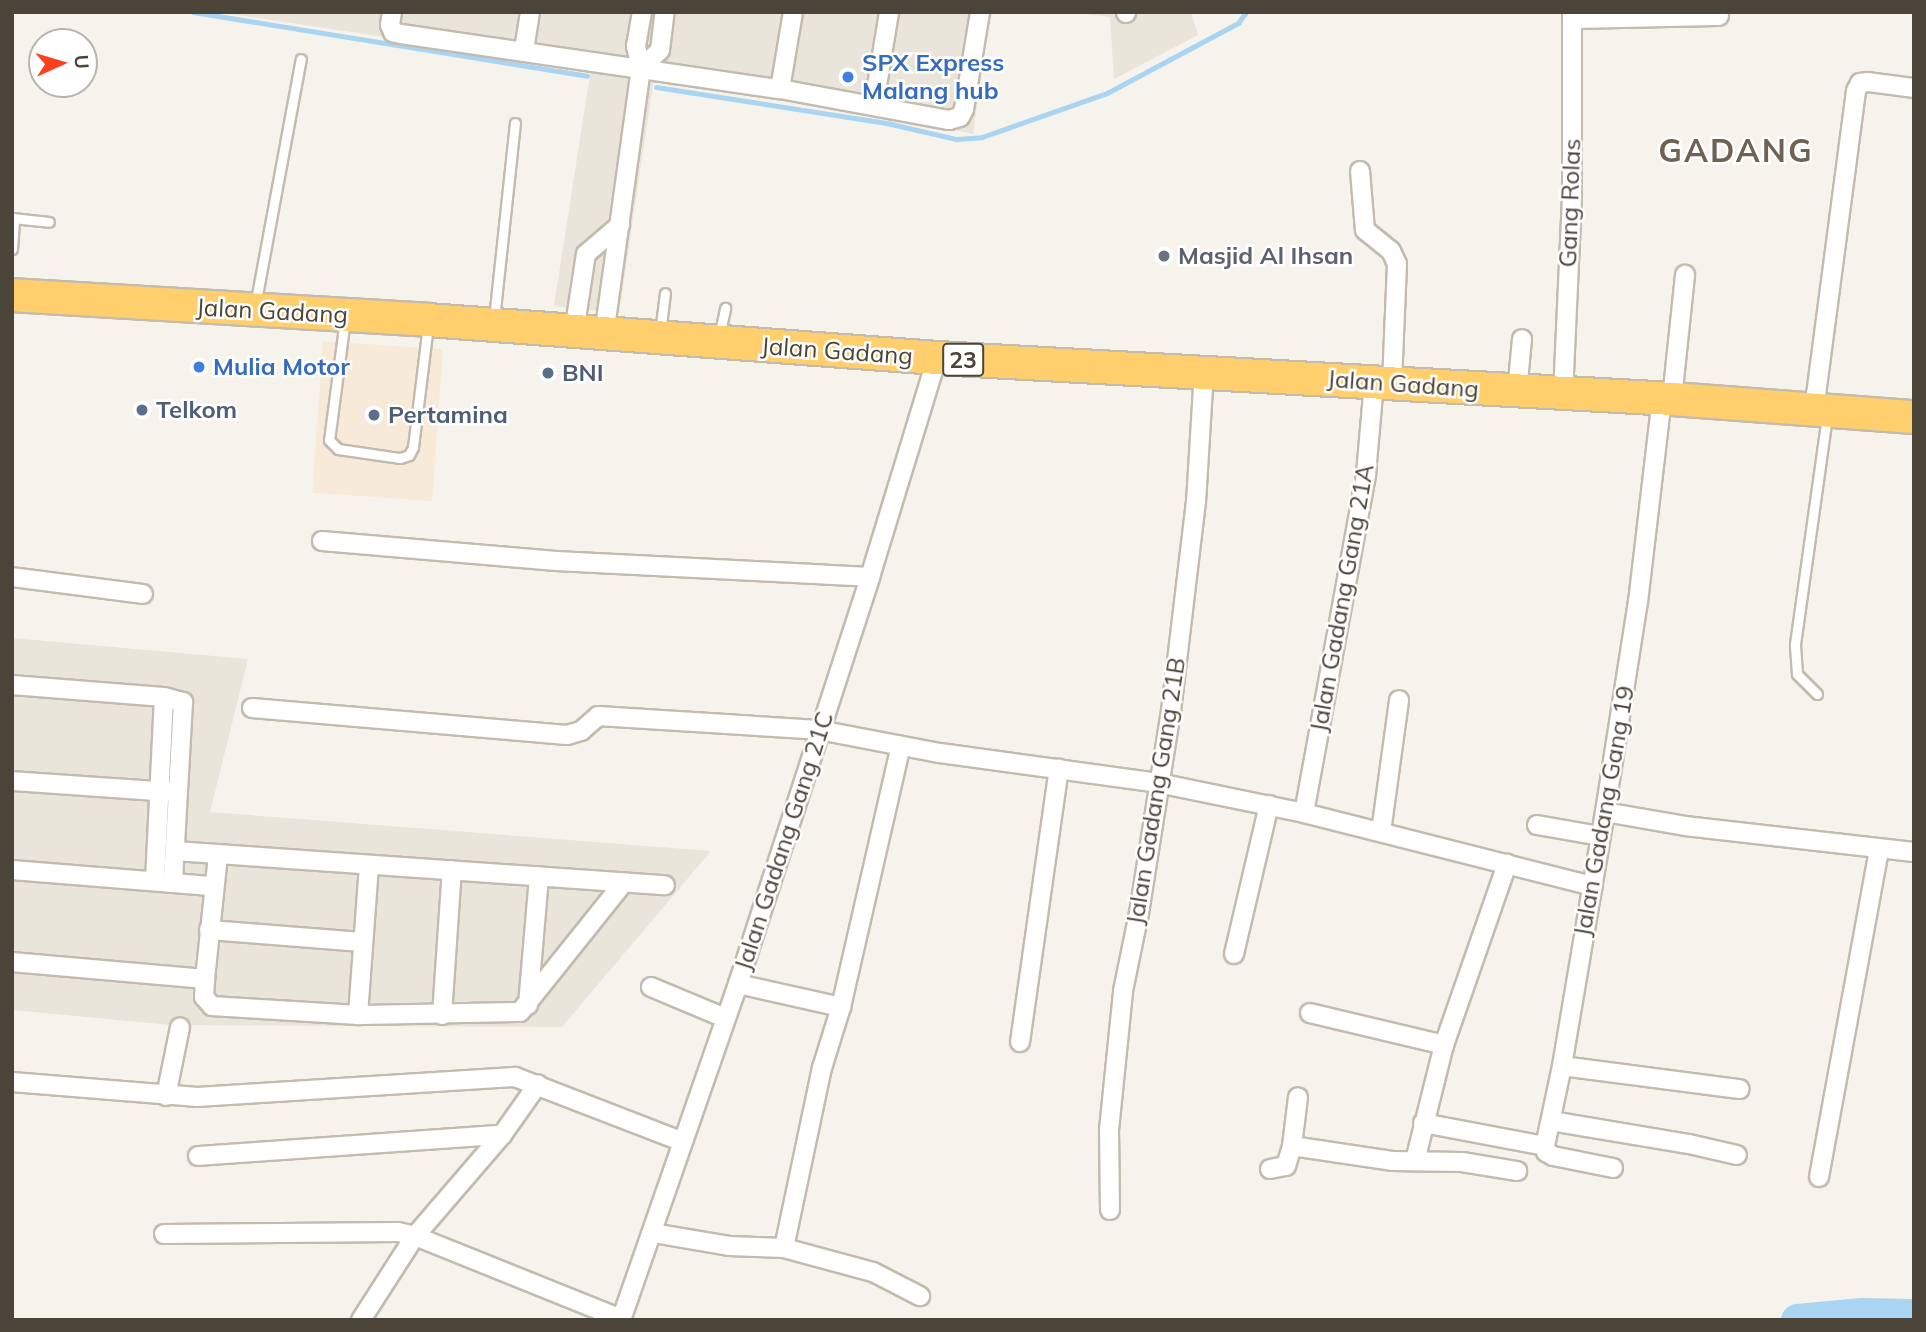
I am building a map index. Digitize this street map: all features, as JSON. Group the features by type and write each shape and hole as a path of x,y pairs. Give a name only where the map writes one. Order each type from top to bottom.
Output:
{"highway":[{"name":"Jalan Gadang","path":"12,295 428,320 937,358 1667,399 1914,417"}],"street":[{"path":"392,12 390,25 393,32 780,89 874,104 949,120 960,117 964,109 980,12"},
{"path":"524,50 530,12"},
{"path":"589,333 620,225 641,68 636,46 642,12"},
{"path":"641,68 660,50 665,12"},
{"path":"780,89 793,12"},
{"path":"874,104 889,12"},
{"path":"1572,16 1719,16"},
{"name":"Gang Rolas","path":"1563,395 1572,195 1572,16"},
{"path":"1821,410 1856,91 1860,83 1868,82 1914,88"},
{"name":"Jalan Gadang Gang 21A","path":"1304,813 1383,382 1397,264 1391,251 1365,230 1360,171"},
{"path":"589,333 586,254 620,225"},
{"name":"Jalan Gadang Gang 19","path":"1545,1146 1562,1066 1605,812 1685,275"},
{"path":"1517,392 1522,339"},
{"name":"Jalan Gadang Gang 21C","path":"621,1319 738,984 870,577 937,358"},
{"name":"Jalan Gadang Gang 21B","path":"1110,1210 1110,1130 1123,991 1149,856 1171,711 1190,555 1204,372"},
{"path":"322,541 556,561 870,577"},
{"path":"12,577 143,594"},
{"path":"12,685 164,697 180,699 183,702 175,850 164,882"},
{"path":"164,697 158,792 164,882"},
{"path":"1381,832 1399,700"},
{"path":"252,708 567,735 581,731 598,716 819,730 901,746 1158,783 1269,805 1593,886"},
{"path":"784,1248 822,1068 841,1007 901,746"},
{"path":"1020,1042 1059,769"},
{"path":"12,781 178,793"},
{"path":"1234,954 1269,805"},
{"path":"1605,812 1685,826 1914,852"},
{"path":"1537,825 1600,836"},
{"path":"1819,1177 1879,849"},
{"path":"175,850 665,885"},
{"path":"218,855 204,997 212,1006 358,1015 520,1012 624,882"},
{"path":"1415,1161 1444,1045 1507,864"},
{"path":"358,1015 369,865"},
{"path":"12,870 213,886"},
{"path":"442,1015 452,870"},
{"path":"527,1006 539,876"},
{"path":"209,930 363,942"},
{"path":"12,962 205,979"},
{"path":"738,984 841,1007"},
{"path":"651,987 725,1018"},
{"path":"1310,1013 1444,1045"},
{"path":"166,1096 180,1027"},
{"path":"1562,1066 1740,1089"},
{"path":"12,1082 197,1097 515,1077 681,1142"},
{"path":"361,1320 415,1236 502,1135 538,1084"},
{"path":"1270,1169 1286,1166 1292,1146 1298,1097"},
{"path":"1551,1121 1689,1143 1737,1155"},
{"path":"1423,1124 1545,1146 1546,1152 1553,1156 1613,1168"},
{"path":"198,1156 502,1135"},
{"path":"1292,1146 1392,1161 1472,1163 1517,1171"},
{"path":"164,1234 398,1232 415,1236 621,1319"},
{"path":"653,1233 729,1246 784,1248 873,1272 920,1296"}],"lane":[{"path":"255,311 300,60"},
{"path":"493,326 515,123"},
{"path":"12,249 13,218 49,222"},
{"path":"660,338 665,293"},
{"path":"718,342 725,308"},
{"path":"345,316 329,440 338,449 400,458 409,455 413,447 428,320"},
{"path":"1817,694 1797,674 1794,644 1821,410"}],"shaded area":[{"path":"218,12 990,12 973,134 865,110 654,78 619,313 554,306 591,68"},
{"path":"1069,12 1191,12 1198,35 1114,79 1110,17"},
{"name":"Pertamina","path":"323,341 443,349 432,501 312,493"},
{"path":"12,638 248,659 210,812 711,851 562,1027 171,1025 12,1010"}],"waterway":[{"path":"193,12 587,76"},
{"path":"656,87 891,124 956,139 982,137 1107,93 1238,23 1246,12"},
{"path":"1797,1320 1862,1314 1914,1315"}],"place":[{"name":"SPX Express Malang hub","path":"848,77"},
{"name":"Masjid Al Ihsan","path":"1164,256"},
{"name":"Mulia Motor","path":"199,367"},
{"name":"BNI","path":"548,373"},
{"name":"Telkom","path":"142,410"},
{"name":"Pertamina","path":"374,415"}],"district":[{"name":"GADANG","path":"1736,150"}]}
